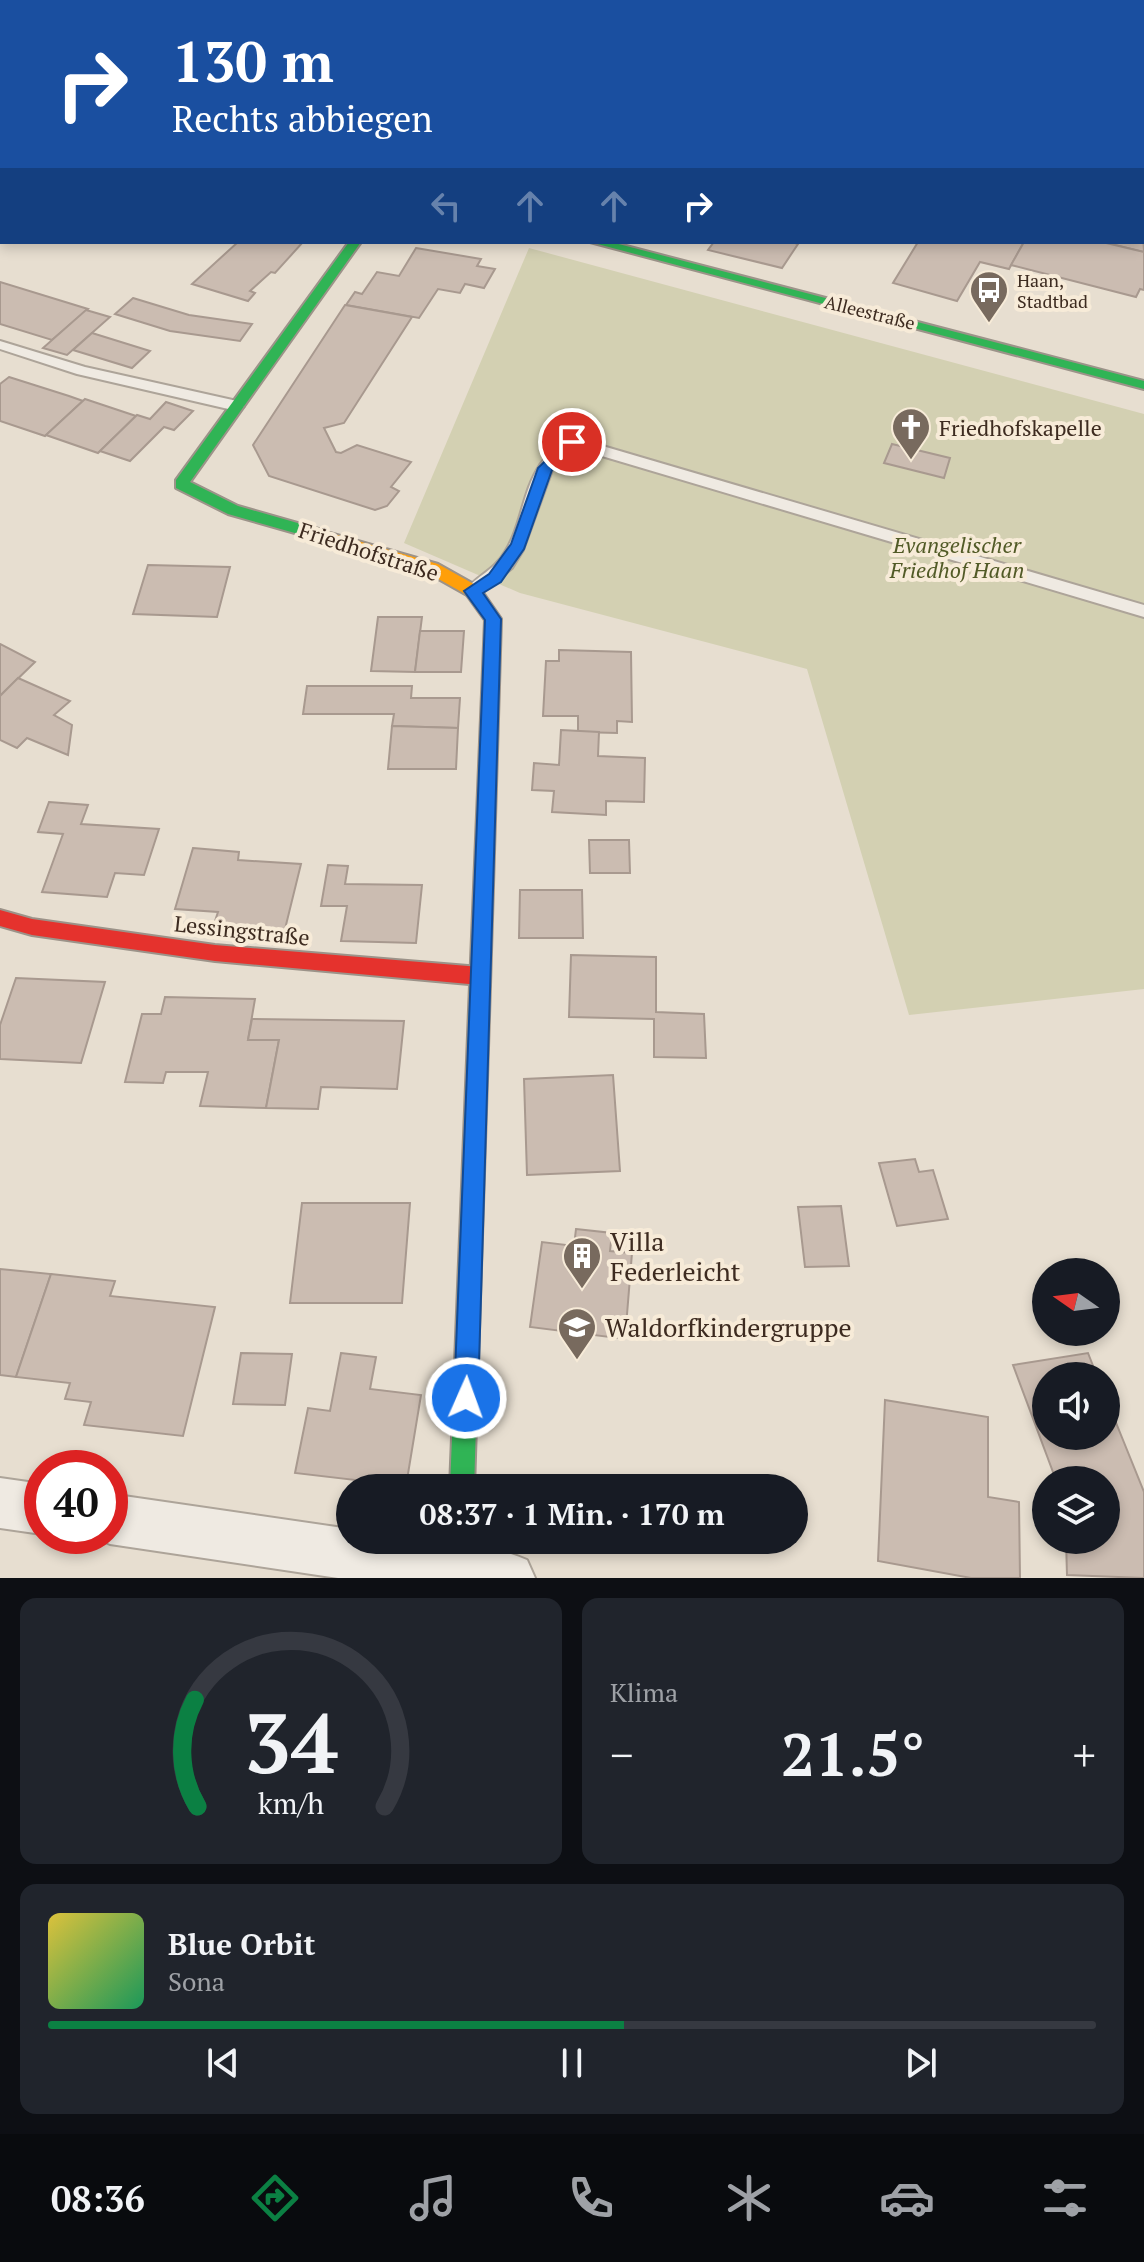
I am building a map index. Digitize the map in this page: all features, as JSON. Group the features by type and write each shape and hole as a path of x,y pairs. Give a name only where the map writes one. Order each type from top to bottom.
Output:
{"street":[{"name":"Friedhofstraße","path":"354,244 181,484 233,510 432,568 473,591"},
{"name":"Alleestraße","path":"604,244 1144,385"},
{"path":"462,1474 493,619 473,591"},
{"name":"Lessingstraße","path":"0,918 32,927 215,953 480,976"},
{"path":"0,1503 24,1506"},
{"path":"128,1521 442,1563 509,1578"}],"lane":[{"path":"0,345 82,371 237,406"},
{"path":"473,591 495,578 519,545 545,468 572,442 1144,611"}],"green space":[{"name":"Evangelischer Friedhof Haan","path":"529,248 1144,414 1144,989 909,1015 807,669 520,593 404,543"}],"building":[{"path":"236,244 301,244 275,273 271,272 250,291 255,293 248,301 192,284"},
{"path":"712,244 798,244 782,268 708,250"},
{"path":"917,244 1023,244 1009,269 980,262 957,301 893,283"},
{"path":"1023,244 1110,244 1144,252 1144,290 1140,289 1136,297 1011,265"},
{"path":"1111,244 1144,244 1144,252"},
{"path":"416,248 481,259 477,266 495,269 484,288 465,284 460,293 438,289 419,318 346,305 355,292 362,294 377,272 399,276"},
{"path":"0,282 88,309 52,340 0,324"},
{"path":"133,298 189,315 252,324 240,341 170,331 115,314"},
{"path":"345,305 412,317 344,423 324,428 336,452 341,453 357,445 411,462 391,487 399,491 387,506 375,510 269,476 253,445"},
{"path":"86,310 110,317 67,355 43,348"},
{"path":"92,333 150,351 132,368 73,350"},
{"path":"9,377 83,401 45,436 0,421 0,384"},
{"path":"85,399 136,416 98,453 46,435"},
{"path":"166,402 193,411 174,430 164,427 130,461 100,451 137,415 150,419"},
{"path":"892,444 950,458 944,478 884,463"},
{"path":"148,565 230,567 217,617 133,614"},
{"path":"378,617 422,617 415,672 371,671"},
{"path":"420,631 464,631 461,672 415,672"},
{"path":"0,644 35,662 0,696"},
{"path":"559,650 631,652 632,722 617,721 617,733 578,732 578,716 543,716 546,661 559,661"},
{"path":"18,678 70,701 54,715 72,725 68,755 27,738 17,748 0,740 0,696"},
{"path":"307,686 412,686 411,698 460,698 458,728 392,726 394,714 303,714"},
{"path":"392,726 458,728 456,769 388,769"},
{"path":"561,730 599,732 598,756 645,758 644,802 606,801 606,815 552,812 554,791 532,790 534,763 559,765"},
{"path":"49,802 88,805 81,824 159,829 144,875 115,873 107,897 42,892 63,834 38,832"},
{"path":"589,840 629,840 630,873 590,873"},
{"path":"193,848 239,852 238,860 301,864 285,929 214,924 218,912 175,909"},
{"path":"328,865 348,866 345,884 422,885 416,943 341,941 347,906 321,906"},
{"path":"520,890 582,890 583,938 519,938"},
{"path":"571,955 656,957 656,1012 704,1014 706,1058 654,1057 654,1019 569,1017"},
{"path":"16,978 105,982 81,1063 0,1059 0,1025"},
{"path":"165,997 255,999 248,1040 279,1040 266,1108 200,1106 208,1072 166,1072 163,1083 125,1082 142,1014 161,1014"},
{"path":"252,1019 404,1021 397,1089 321,1087 318,1109 266,1108 279,1040 248,1040"},
{"path":"613,1075 620,1171 527,1175 524,1079"},
{"path":"915,1159 919,1172 933,1170 948,1219 897,1226 879,1163"},
{"path":"302,1203 410,1203 402,1303 290,1303"},
{"path":"841,1206 849,1266 805,1267 798,1207"},
{"name":"Villa Federleicht","path":"576,1229 612,1233 610,1251 632,1253 625,1339 530,1327 542,1242 574,1246"},
{"path":"0,1269 51,1274 16,1377 0,1375"},
{"path":"51,1274 115,1281 110,1296 215,1307 183,1436 84,1425 91,1402 65,1399 70,1383 16,1377"},
{"path":"241,1353 292,1354 285,1405 233,1404"},
{"path":"341,1353 376,1357 370,1389 421,1395 408,1474 336,1474 336,1478 295,1473 308,1408 330,1411"},
{"path":"1088,1353 1092,1362 1032,1362 1032,1416 1013,1365"},
{"path":"885,1400 988,1417 988,1497 1019,1502 1020,1578 971,1578 878,1561"},
{"path":"1120,1433 1144,1492 1144,1578 1067,1575 1066,1554 1120,1554 1120,1466 1051,1466 1045,1450 1120,1450"}],"traffic: fast":[{"path":"316,534 233,510 181,484 354,244"},
{"path":"604,244 1144,385"},
{"path":"463,1474 480,985"}],"traffic: slow":[{"path":"316,534 432,568 473,591 493,619 480,985"}],"traffic: jam":[{"path":"0,918 32,927 215,953 480,976"}],"place":[{"name":"Haan, Stadtbad","path":"989,324"},
{"name":"Friedhofskapelle","path":"911,461"},
{"name":"Villa Federleicht","path":"582,1290"},
{"name":"Waldorfkindergruppe","path":"577,1361"}],"route":[{"path":"466,1398 493,619 473,591 495,578 519,545 545,468 572,442"}]}
